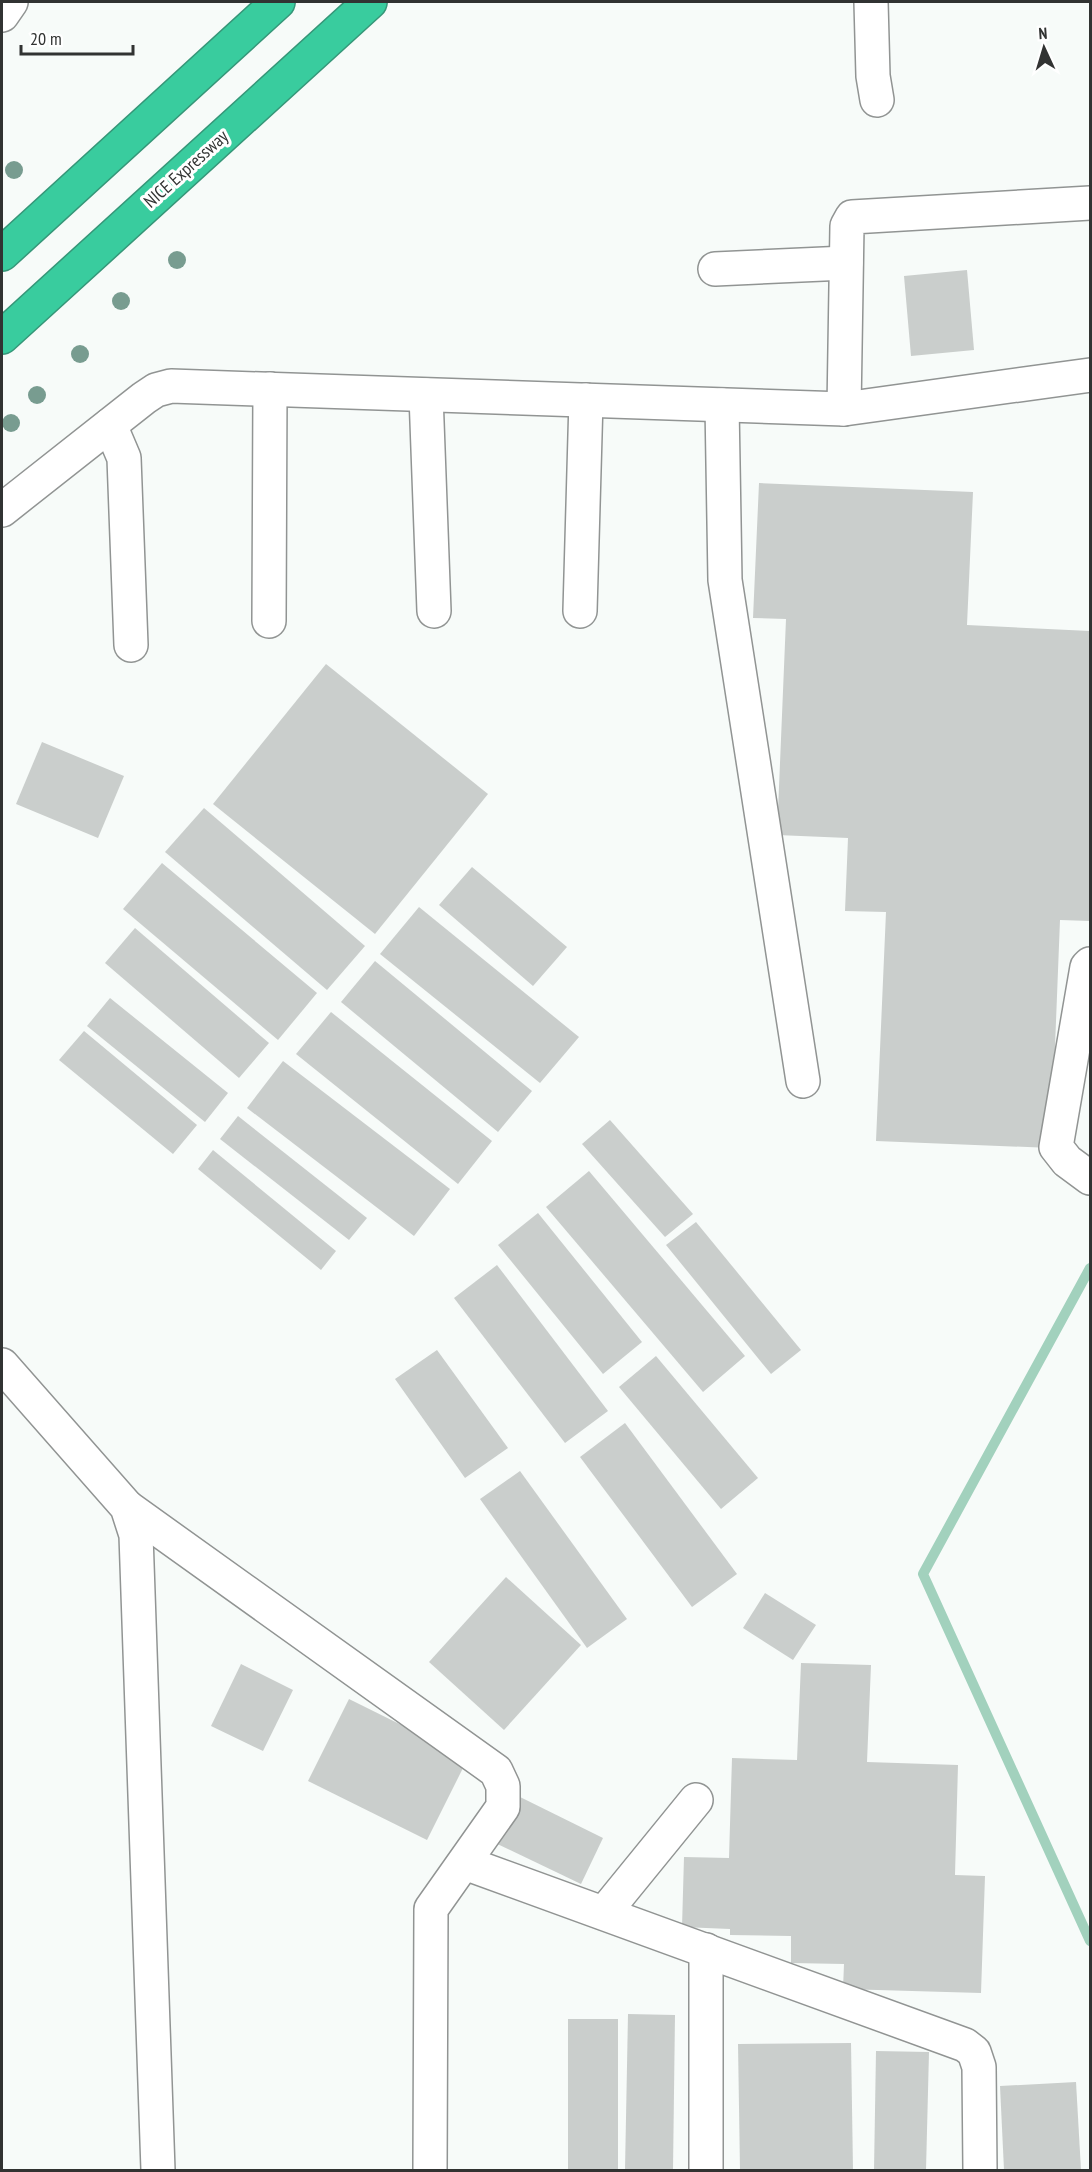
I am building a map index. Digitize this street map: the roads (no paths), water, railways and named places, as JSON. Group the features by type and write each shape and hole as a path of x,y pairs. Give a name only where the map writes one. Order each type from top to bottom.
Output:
{"highway":[{"path":"2,254 278,2"},
{"name":"NICE Expressway","path":"2,337 370,2"}],"street":[{"path":"2,15 11,2"},
{"path":"871,2 873,76 878,100"},
{"path":"844,409 847,226 852,217 1090,203"},
{"path":"715,269 846,263"},
{"path":"2,510 156,390 171,386 844,409 1090,375"},
{"path":"269,621 270,389"},
{"path":"426,395 434,611"},
{"path":"580,612 586,400"},
{"path":"722,405 725,580 803,1081"},
{"path":"110,425 124,458 131,645"},
{"path":"1090,964 1087,967 1056,1147 1067,1161 1090,1178"},
{"path":"2,1365 127,1507 496,1771 503,1786 503,1807 431,1910 430,2170"},
{"path":"127,1507 136,1535 138,1552 158,2170"},
{"path":"604,1913 696,1800"},
{"path":"465,1863 969,2048 977,2059 979,2067 980,2170"},
{"path":"706,1950 706,2170"}],"waterway":[{"path":"1090,1268 923,1574 1090,1941"}]}
